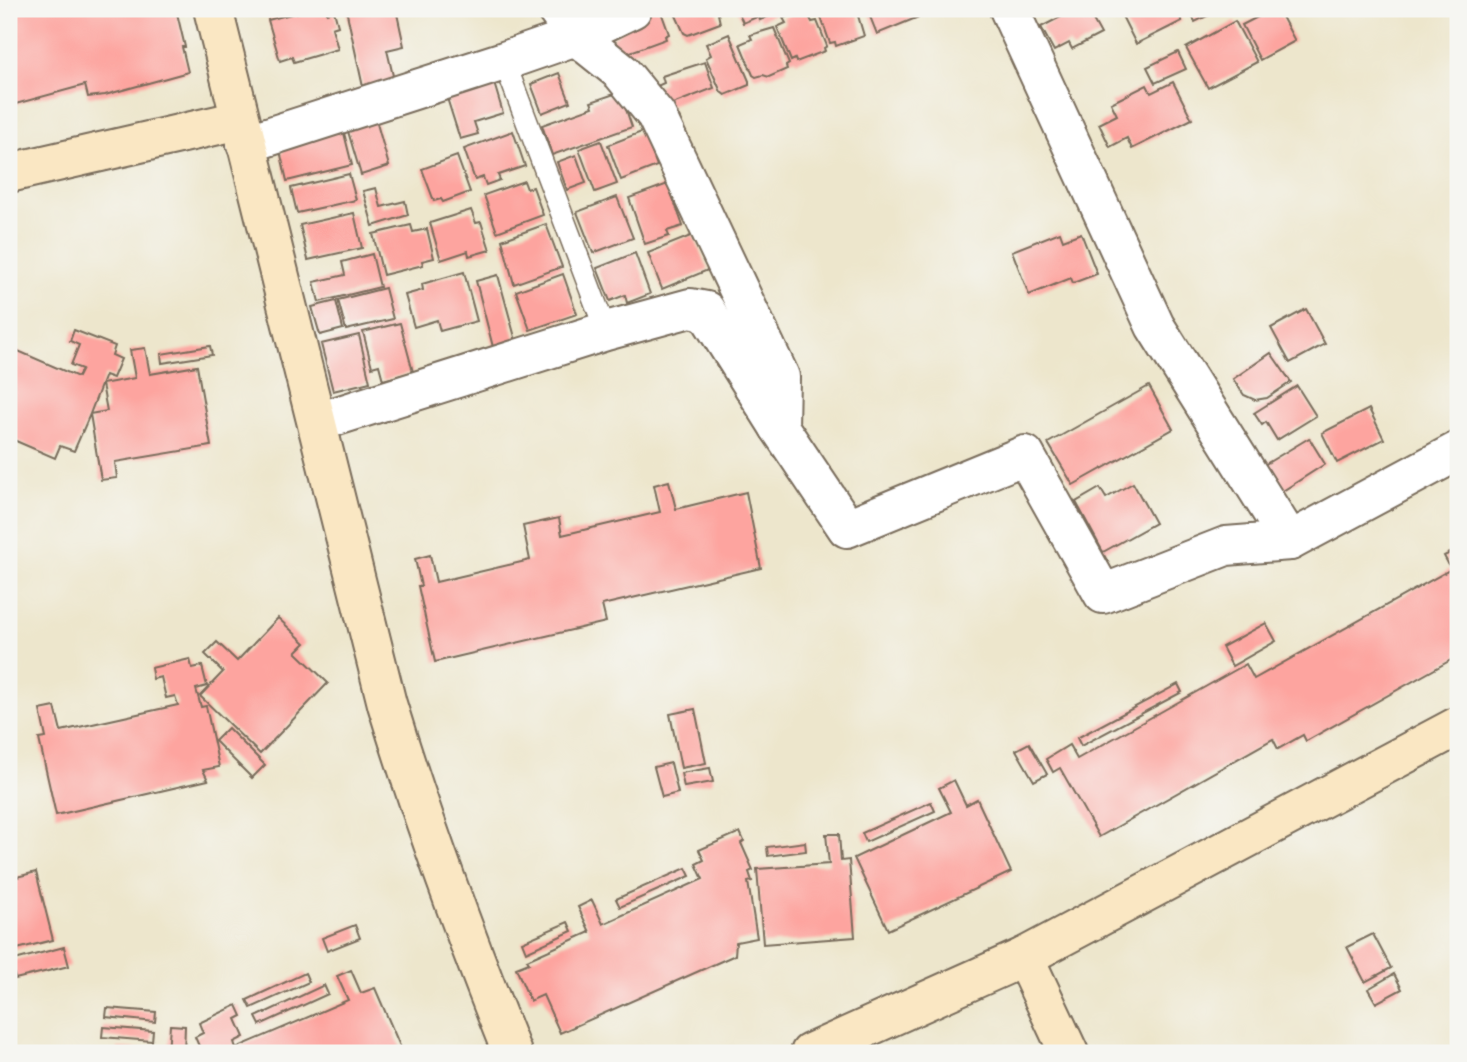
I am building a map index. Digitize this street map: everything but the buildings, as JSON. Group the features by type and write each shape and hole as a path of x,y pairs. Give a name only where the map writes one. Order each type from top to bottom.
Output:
{"street":[{"path":"213,9 384,691 401,750 481,976 512,1053"},
{"path":"9,173 243,132 504,61 566,22 632,9"},
{"path":"1009,9 1155,326 1290,541"},
{"path":"566,22 621,72 656,115 780,377 779,427"},
{"path":"318,422 606,331 690,308 706,311 847,528 1025,454 1103,594 1226,546 1290,541 1458,451"},
{"path":"810,1053 1024,957 1458,726"},
{"path":"1024,957 1069,1053"}],"lane":[{"path":"504,61 606,331"}]}
